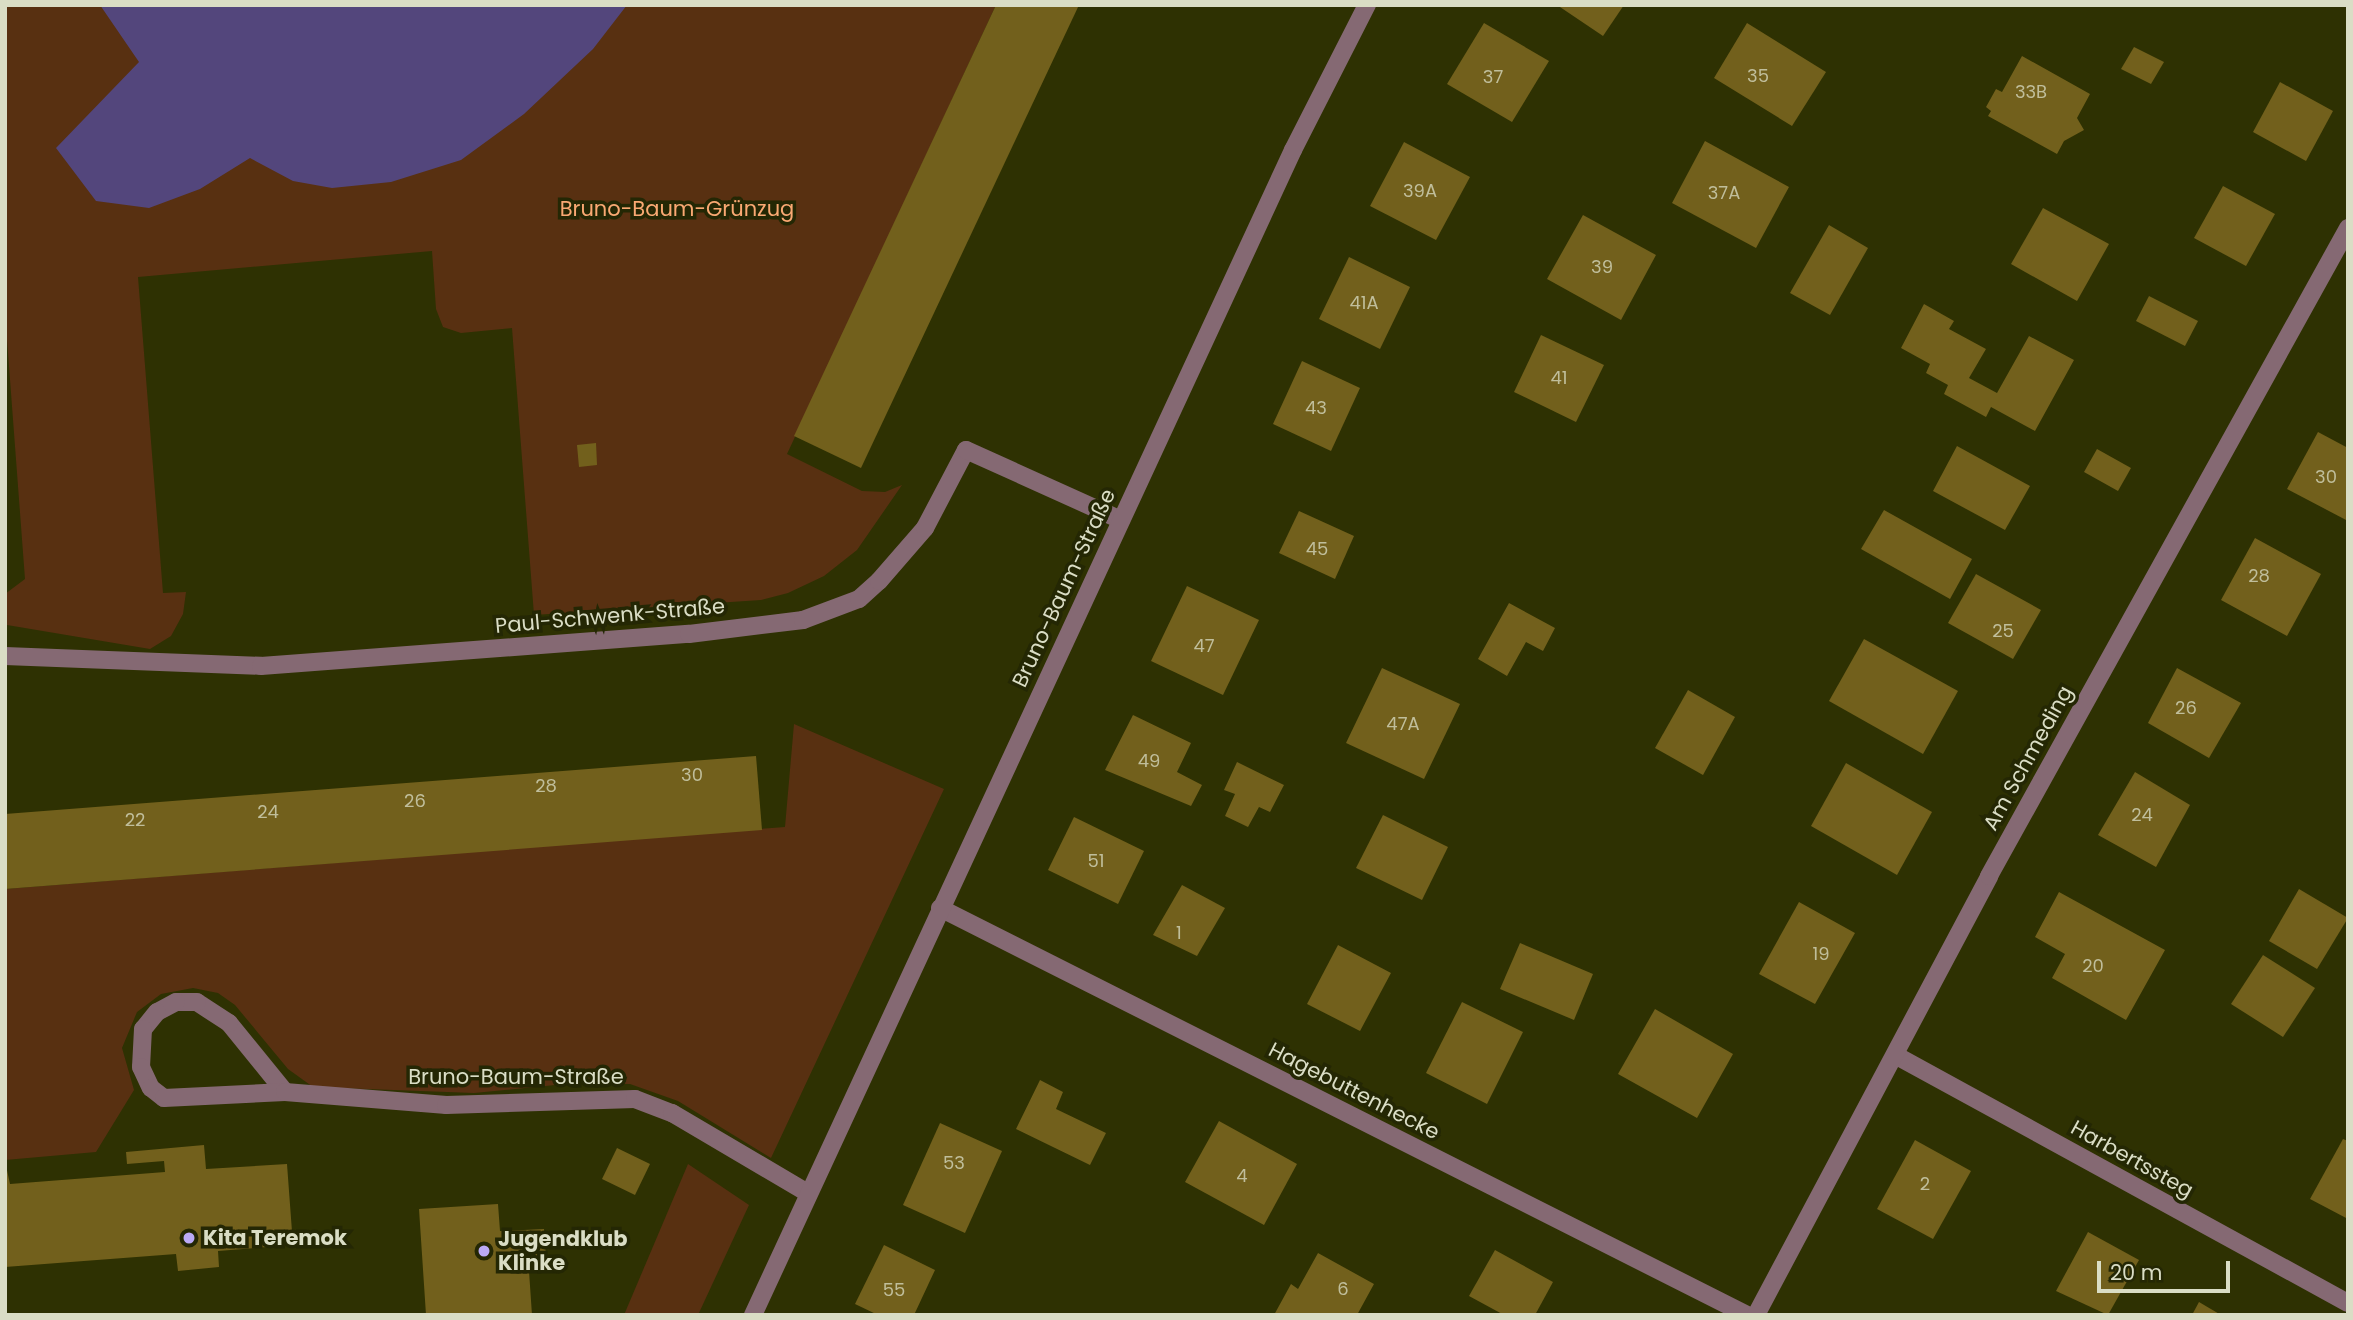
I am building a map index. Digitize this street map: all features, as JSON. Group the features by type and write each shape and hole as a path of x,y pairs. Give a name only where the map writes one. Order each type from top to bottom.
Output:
{"street":[{"name":"Bruno-Baum-Straße","path":"753,1315 1293,150 1367,5"},
{"name":"Am Schmeding","path":"1756,1315 1989,876 2348,228"},
{"name":"Paul-Schwenk-Straße","path":"5,656 261,666 689,634 803,620 859,599 878,581 925,528 966,450 1121,520"},
{"name":"Hagebuttenhecke","path":"940,908 1747,1315"},
{"name":"Bruno-Baum-Straße","path":"285,1092 229,1023 197,1002 176,1002 157,1012 143,1029 141,1068 151,1088 164,1098 285,1092 446,1105 635,1099 671,1113 808,1193"},
{"name":"Harbertssteg","path":"1895,1055 2348,1303"}],"green space":[{"name":"Bruno-Baum-Grünzug","path":"5,5 996,5 787,454 862,491 885,492 902,485 857,550 824,576 788,593 761,600 534,615 512,328 461,333 443,327 436,309 432,251 138,277 163,593 186,592 183,614 171,636 150,649 7,625 5,594 25,579 5,313"},
{"path":"794,724 944,789 771,1158 678,1101 630,1084 575,1083 474,1093 313,1087 288,1069 235,1005 218,993 193,988 161,994 137,1012 122,1048 134,1090 96,1152 5,1160 5,889 785,827"},
{"path":"688,1164 749,1205 698,1315 624,1315"}],"shaded area":[{"path":"100,5 627,5 593,49 524,114 461,160 391,182 332,188 293,181 250,158 200,189 149,208 96,201 56,148 139,62"}],"building":[{"path":"996,5 1079,5 861,468 794,436"},
{"path":"1557,5 1624,5 1603,36"},
{"path":"1484,23 1549,61 1512,122 1447,84"},
{"path":"1747,23 1826,72 1792,126 1714,78"},
{"path":"2134,47 2164,62 2151,84 2121,69"},
{"path":"2022,56 2090,94 2077,118 2084,130 2064,141 2057,154 1988,116 1991,111 1986,107 1996,89 2002,92"},
{"path":"2280,82 2333,111 2306,161 2253,132"},
{"path":"1705,141 1789,187 1756,248 1672,203"},
{"path":"1404,142 1470,177 1436,240 1370,206"},
{"path":"2223,186 2275,214 2246,266 2194,238"},
{"path":"2043,208 2109,244 2077,301 2011,264"},
{"path":"1583,215 1656,255 1621,320 1547,279"},
{"path":"1829,225 1868,248 1830,315 1790,293"},
{"path":"1349,257 1410,287 1380,349 1319,319"},
{"path":"2149,296 2198,321 2185,346 2136,321"},
{"path":"1924,304 1954,321 1949,329 1986,349 1969,378 1997,393 2029,336 2074,360 2035,431 1991,407 1986,417 1944,394 1948,385 1926,373 1930,364 1901,348"},
{"path":"1541,335 1604,365 1576,422 1514,392"},
{"path":"1302,361 1360,388 1331,451 1273,424"},
{"path":"2318,432 2348,448 2348,521 2287,489"},
{"path":"596,443 597,465 579,467 577,445"},
{"path":"1957,446 2030,486 2005,530 1933,491"},
{"path":"2097,449 2131,468 2118,491 2084,472"},
{"path":"1884,510 1972,559 1950,599 1861,549"},
{"path":"1299,511 1354,536 1335,579 1279,553"},
{"path":"2255,538 2321,574 2287,636 2221,600"},
{"path":"1976,574 2041,610 2013,659 1948,623"},
{"path":"1187,586 1259,620 1223,695 1151,661"},
{"path":"1509,603 1555,628 1543,651 1526,642 1507,676 1478,659"},
{"path":"1864,639 1958,691 1923,754 1829,701"},
{"path":"1382,668 1460,704 1424,779 1346,743"},
{"path":"2177,668 2241,703 2209,758 2148,723"},
{"path":"1688,690 1735,717 1703,775 1655,748"},
{"path":"1133,715 1191,743 1177,772 1202,785 1191,806 1105,770"},
{"path":"756,756 762,830 5,889 5,814"},
{"path":"1237,762 1284,785 1270,812 1259,807 1248,827 1225,816 1235,794 1224,790"},
{"path":"1846,763 1932,812 1897,875 1811,826"},
{"path":"2135,772 2190,805 2156,867 2098,835"},
{"path":"1383,815 1448,847 1422,900 1356,868"},
{"path":"1074,817 1144,851 1118,904 1048,870"},
{"path":"1182,885 1225,908 1197,956 1153,935"},
{"path":"2299,889 2348,918 2317,969 2269,941"},
{"path":"2059,892 2165,950 2126,1020 2052,978 2065,954 2035,937"},
{"path":"1799,902 1855,933 1815,1004 1759,974"},
{"path":"1520,943 1593,974 1574,1020 1500,989"},
{"path":"1338,945 1391,973 1360,1031 1307,1004"},
{"path":"2263,955 2315,988 2283,1037 2231,1004"},
{"path":"1462,1002 1523,1032 1487,1104 1426,1073"},
{"path":"1655,1009 1733,1054 1697,1118 1618,1074"},
{"path":"1040,1080 1063,1092 1056,1109 1106,1133 1090,1165 1016,1129"},
{"path":"1219,1121 1297,1164 1264,1225 1185,1182"},
{"path":"940,1123 1002,1151 965,1233 903,1205"},
{"path":"2343,1139 2348,1141 2348,1219 2310,1199"},
{"path":"1915,1140 1971,1171 1933,1239 1877,1209"},
{"path":"204,1145 206,1169 287,1164 293,1245 218,1251 219,1267 178,1271 176,1254 5,1267 5,1161 10,1184 165,1172 164,1161 127,1164 126,1152"},
{"path":"617,1148 650,1164 635,1195 602,1179"},
{"name":"Jugendklub Klinke","path":"498,1204 500,1231 544,1229 547,1270 529,1271 532,1315 426,1315 419,1209"},
{"path":"2088,1232 2139,1260 2108,1315 2056,1291"},
{"path":"884,1245 935,1270 914,1315 878,1315 855,1304"},
{"path":"1495,1250 1553,1282 1535,1315 1504,1315 1469,1296"},
{"path":"1318,1253 1374,1284 1357,1315 1274,1315 1291,1284 1298,1289"},
{"path":"2199,1302 2221,1315 2192,1315"}],"place":[{"name":"Kita Teremok","path":"189,1238"},
{"name":"Jugendklub Klinke","path":"484,1251"}]}
